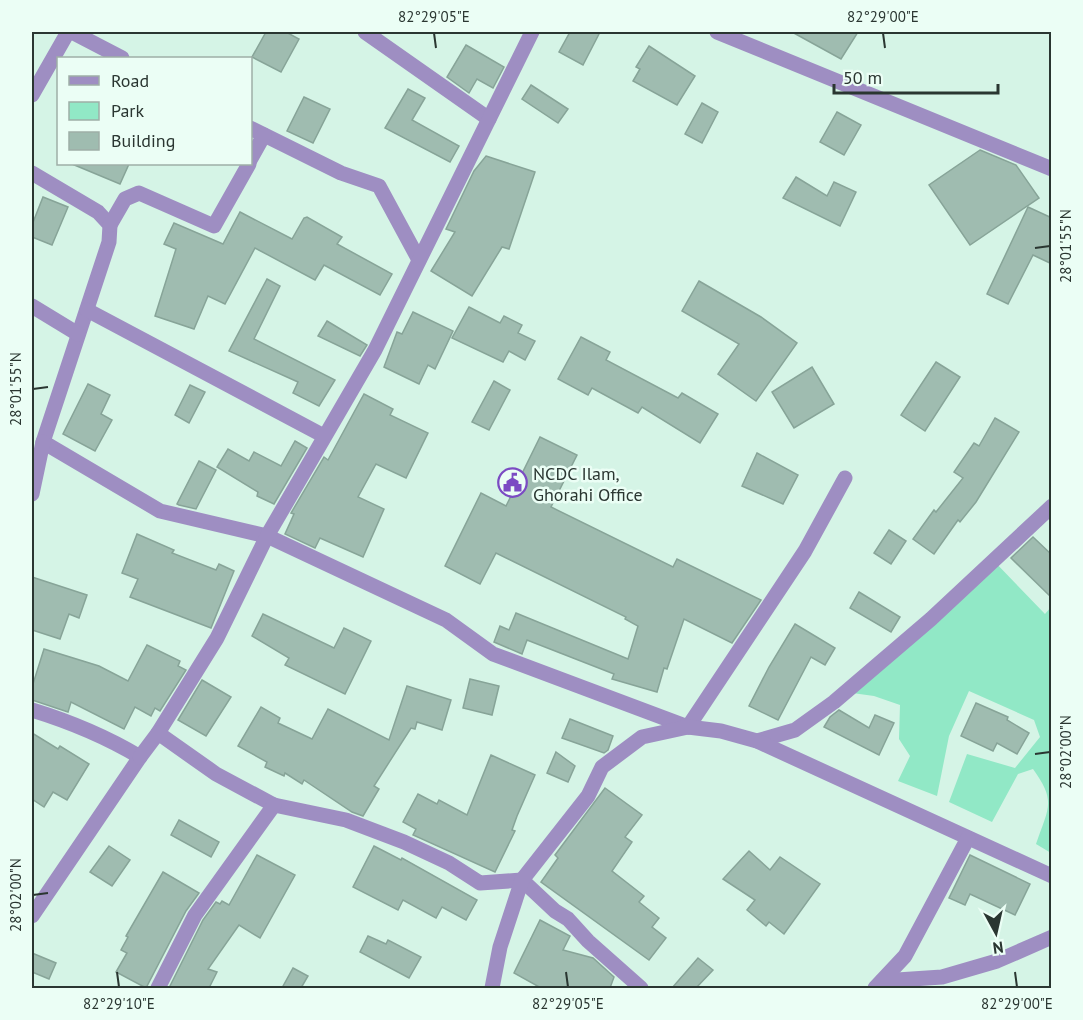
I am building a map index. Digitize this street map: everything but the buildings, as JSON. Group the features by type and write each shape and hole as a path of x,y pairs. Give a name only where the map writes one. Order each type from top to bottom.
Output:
{"street":[{"path":"32,95 70,32 120,57"},
{"path":"365,32 489,119"},
{"path":"32,916 158,733 217,638 267,536 375,350 532,32"},
{"path":"717,32 1052,169"},
{"path":"252,153 257,131 340,173 379,186 419,260"},
{"path":"32,494 43,441 109,242 110,225 125,199 139,193 214,226 248,165"},
{"path":"32,173 98,212 110,225"},
{"path":"32,306 78,334"},
{"path":"87,310 324,436"},
{"path":"43,441 160,511 267,536 446,620 493,654 688,727 721,731 757,741 1052,876"},
{"path":"492,988 500,947 522,880 588,796 602,767 642,737 688,727 805,551 845,478"},
{"path":"757,741 795,730 834,702 931,619 1052,506"},
{"path":"32,710 67,720 112,740 140,757"},
{"path":"158,733 216,774 274,805 346,820 404,842 449,863 480,883 522,880 555,911 568,919 588,941 641,988"},
{"path":"158,988 195,915 274,805"},
{"path":"879,985 905,956 968,838"},
{"path":"879,985 940,983 1052,937"}],"green space":[{"path":"992,559 1045,614 1051,607 1051,853 1036,844 1047,813 1048,798 1041,780 1033,769 1018,774 992,822 949,802 967,754 1015,768 1040,737 1034,720 969,691 949,736 937,796 898,781 910,756 899,739 900,705 874,696 845,692"}],"place":[{"name":"NCDC Ilam, Ghorahi Office","path":"512,483"}]}
